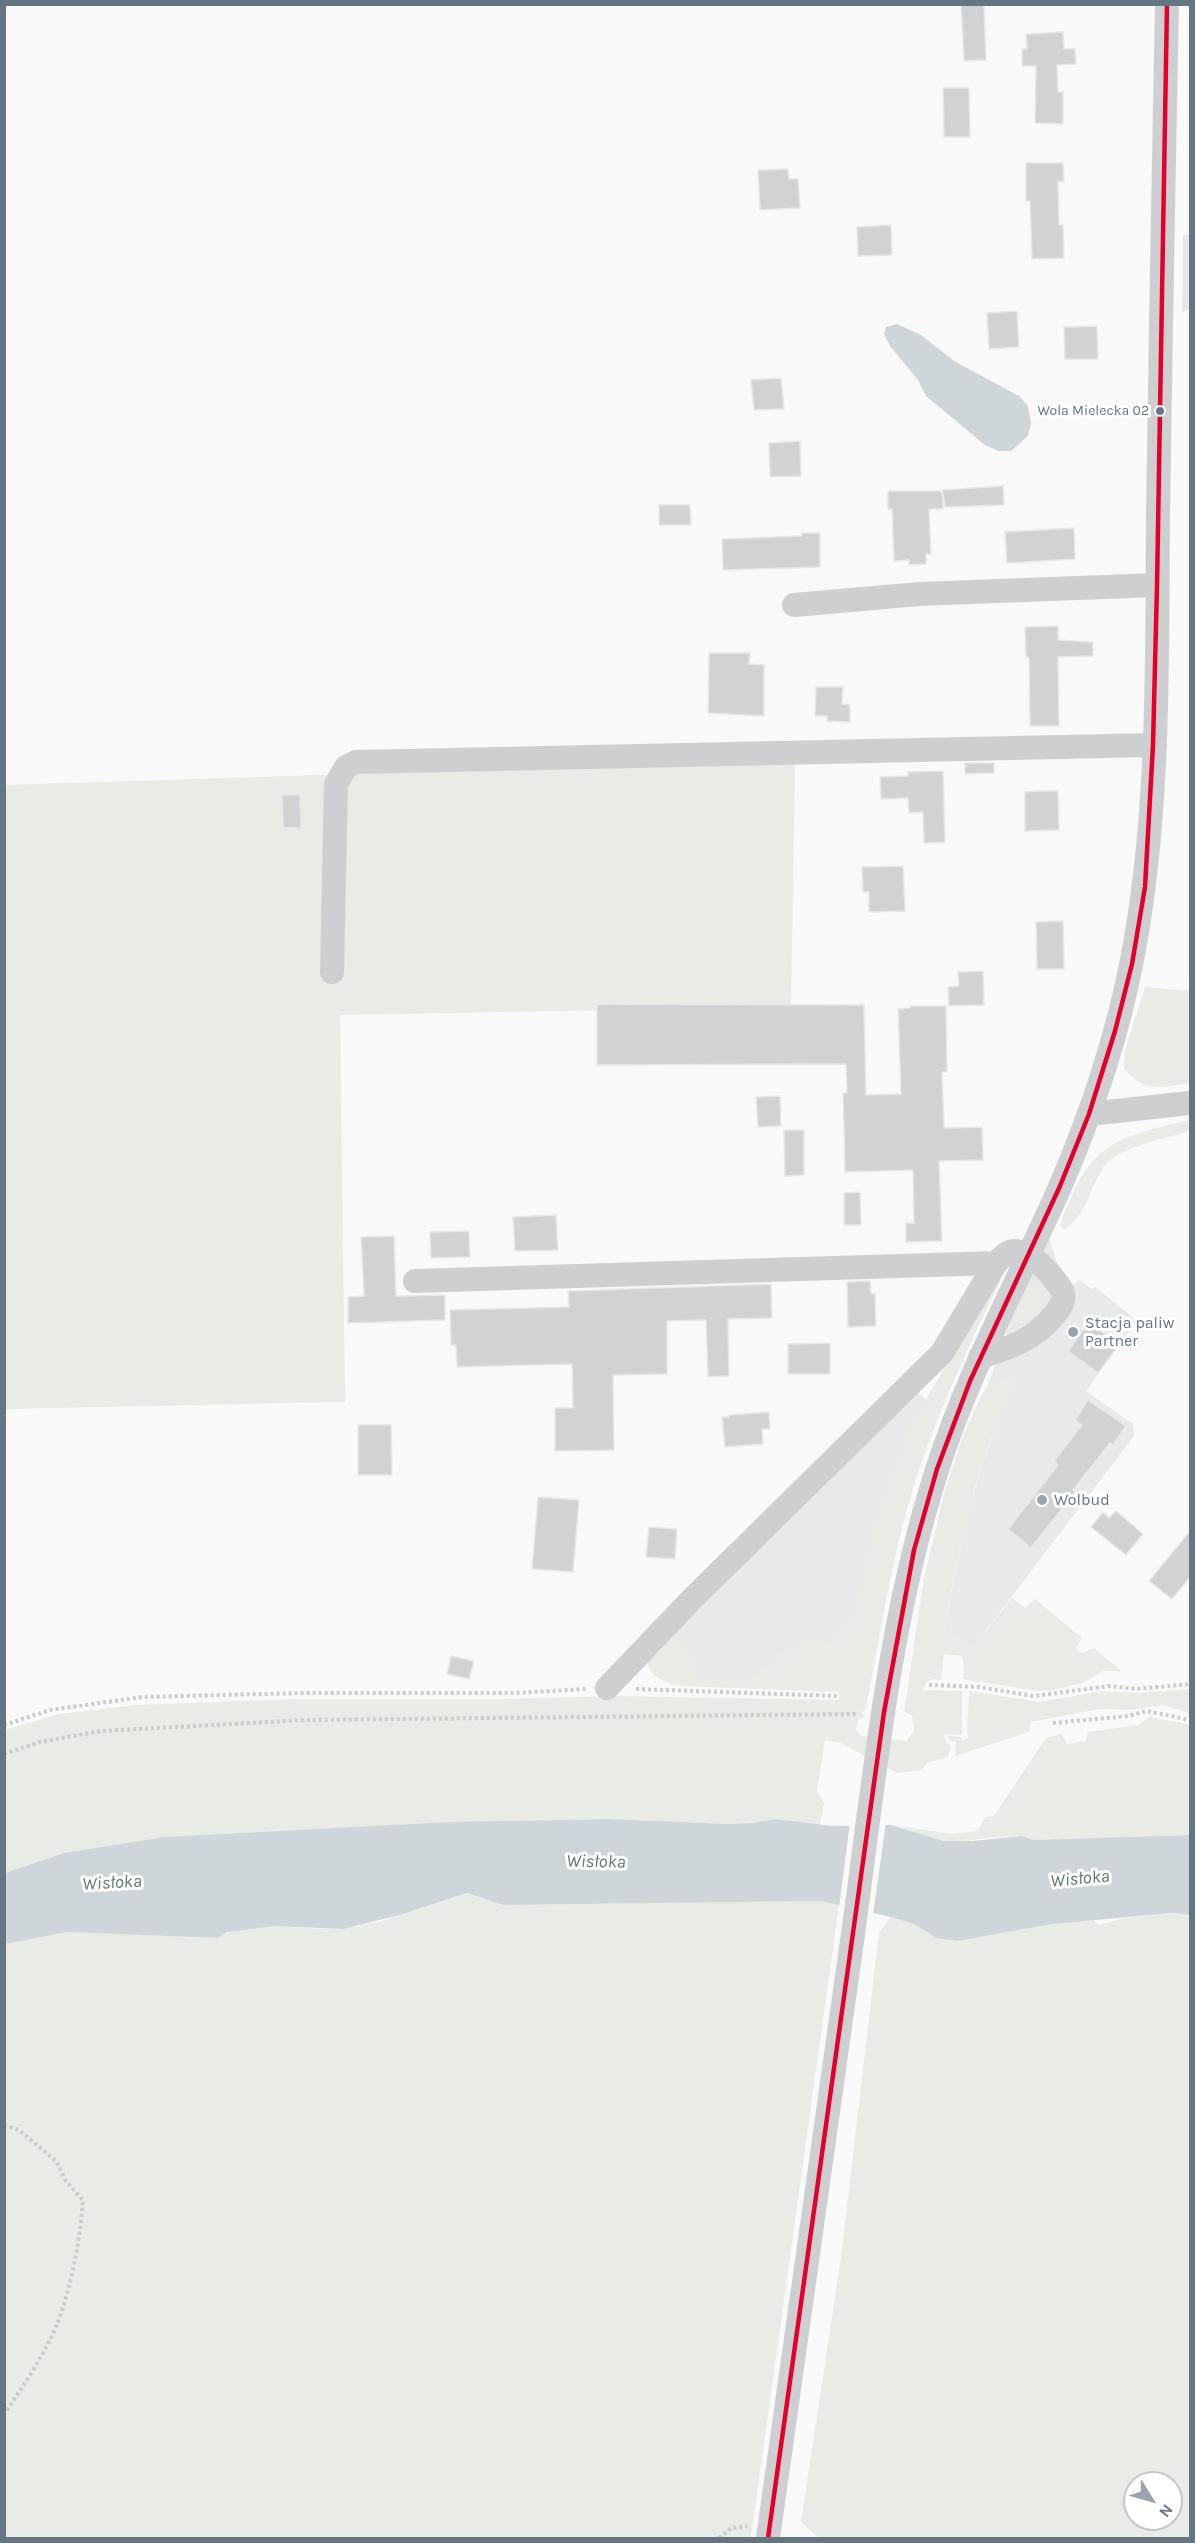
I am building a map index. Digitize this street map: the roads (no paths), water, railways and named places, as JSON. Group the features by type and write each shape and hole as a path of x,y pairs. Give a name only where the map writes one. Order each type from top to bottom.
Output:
{"street":[{"path":"768,2538 884,1712 914,1550 937,1469 980,1357 1060,1186 1089,1114 1115,1031 1134,953 1145,887 1154,745 1158,585 1167,4"},
{"path":"794,605 919,594 1158,585"},
{"path":"332,972 336,784 346,767 356,762 1154,745"},
{"path":"1089,1114 1191,1102"},
{"path":"607,1688 693,1598 942,1353 996,1263 1004,1254 1016,1251 1042,1264 1060,1287 1063,1294 1062,1304 1043,1329 1030,1338 1012,1347 980,1357"},
{"path":"415,1281 996,1263"}],"water":[{"path":"897,324 921,335 954,361 1019,396 1028,406 1031,423 1028,436 1011,451 998,451 985,445 926,396 918,380 890,346 884,334 886,327"},
{"name":"Wisłoka","path":"609,1819 729,1824 776,1819 831,1826 891,1825 943,1841 973,1841 1022,1836 1034,1840 1190,1835 1190,1915 1172,1913 1052,1924 958,1941 936,1938 914,1924 891,1917 821,1901 503,1905 467,1893 404,1914 343,1929 274,1926 227,1932 218,1938 67,1932 5,1944 5,1873 64,1853 164,1837 448,1822"}],"place":[{"name":"Wola Mielecka 02","path":"1160,411"},
{"name":"Stacja paliw Partner","path":"1073,1332"},
{"name":"Wolbud","path":"1042,1500"}]}
